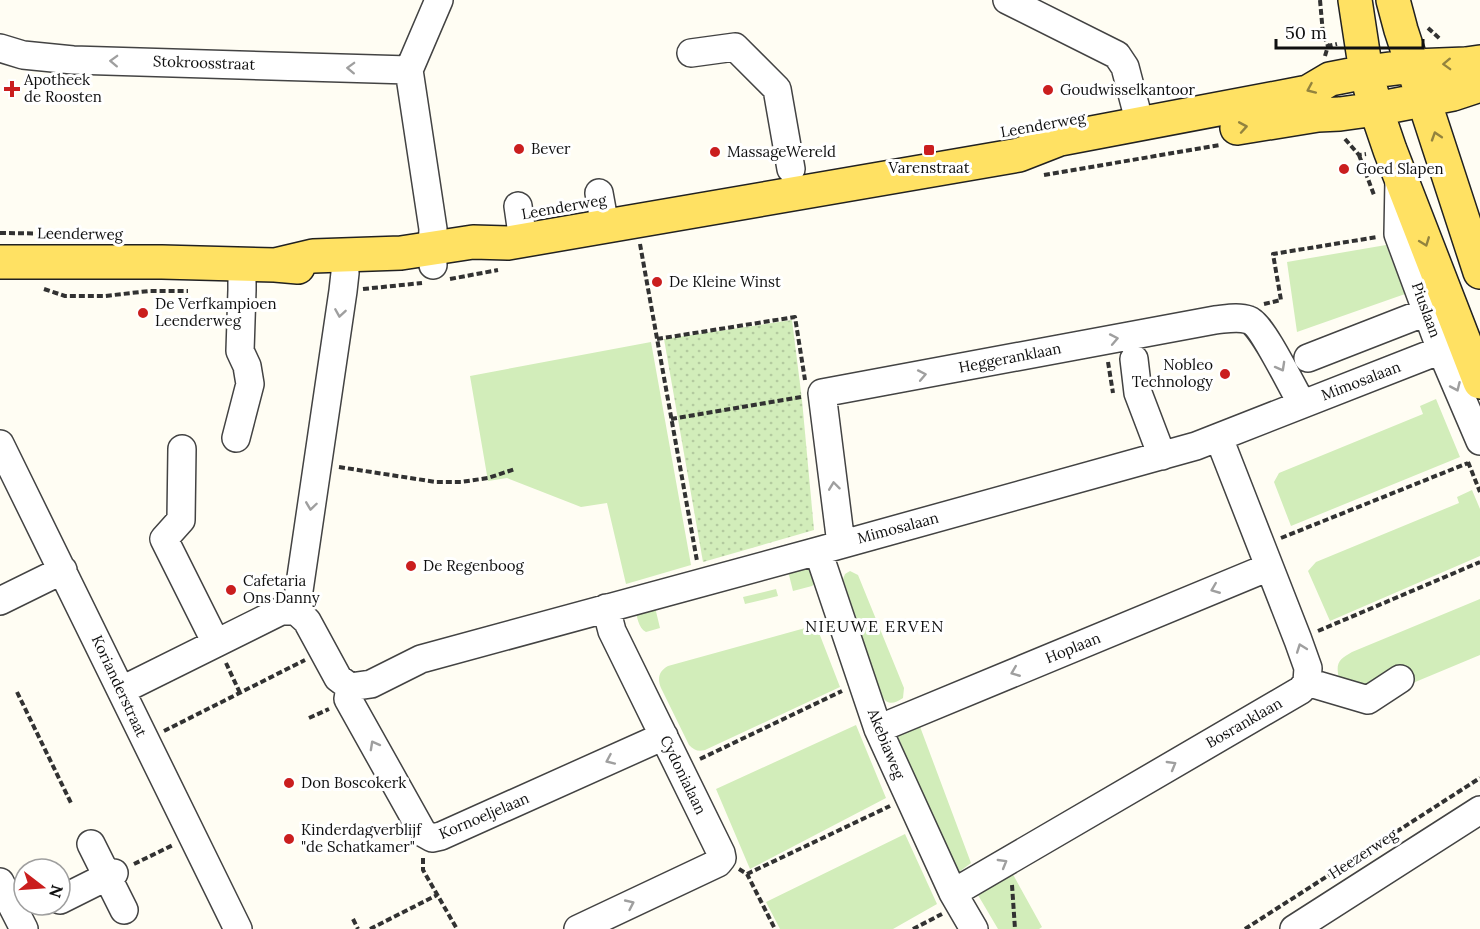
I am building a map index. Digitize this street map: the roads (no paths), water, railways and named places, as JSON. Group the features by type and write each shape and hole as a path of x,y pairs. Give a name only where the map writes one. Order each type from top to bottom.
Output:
{"main road":[{"name":"Piuslaan","path":"1355,0 1366,72 1376,109 1480,382"},
{"path":"1393,0 1480,272"},
{"name":"Leenderweg","path":"1028,166 1060,139 1308,92 1330,79 1366,72 1413,66 1480,62"},
{"name":"Leenderweg","path":"0,254 275,265 438,264 474,260 512,251 617,236 1028,166 1061,158 1318,115 1376,109 1453,94 1480,85"}],"street":[{"path":"438,264 409,70 439,0"},
{"path":"1020,3 1118,55 1125,66 1140,124"},
{"path":"691,52 735,47 777,89 791,169"},
{"name":"Stokroosstraat","path":"0,48 23,55 74,60 409,70"},
{"name":"Piuslaan","path":"1394,161 1398,234 1441,350 1474,452"},
{"path":"599,193 617,236"},
{"path":"512,251 518,206"},
{"path":"236,438 250,384 247,366 240,351 242,264"},
{"path":"296,611 345,264"},
{"path":"1308,358 1426,312"},
{"name":"Heggeranklaan","path":"829,548 815,394 1215,320 1239,318 1251,320 1261,331 1302,404"},
{"name":"Mimosalaan","path":"350,687 370,684 421,658 1196,446 1441,350"},
{"path":"1134,359 1138,393 1162,456"},
{"path":"1219,438 1298,640 1308,668 1307,682 1368,700 1401,679"},
{"name":"Korianderstraat","path":"0,444 238,929"},
{"path":"182,449 181,520 165,539 216,643"},
{"name":"Akebiaweg","path":"829,548 862,682 878,729 956,899 974,929"},
{"name":"Hoplaan","path":"878,729 1265,557"},
{"path":"0,601 63,570"},
{"name":"Cydonialaan","path":"578,929 718,863 722,858 722,853 612,631 606,608"},
{"path":"122,690 281,611 296,611 307,621 338,678 350,687"},
{"name":"Bosranklaan","path":"956,899 1005,863 1301,690 1307,682"},
{"name":"Kornoeljelaan","path":"350,687 348,699 423,833 432,838 664,736"},
{"name":"Heezerweg","path":"1294,929 1480,810"},
{"path":"91,844 111,874 124,910"},
{"path":"72,894 111,874"},
{"path":"0,882 22,925"}],"place":[{"name":"Apotheek de Roosten","path":"12,89"},
{"name":"Goudwisselkantoor","path":"1048,90"},
{"name":"Bever","path":"519,149"},
{"name":"Varenstraat","path":"929,150"},
{"name":"MassageWereld","path":"715,152"},
{"name":"Goed Slapen","path":"1344,169"},
{"name":"De Kleine Winst","path":"657,282"},
{"name":"De Verfkampioen Leenderweg","path":"143,313"},
{"name":"Nobleo Technology","path":"1225,374"},
{"name":"De Regenboog","path":"411,566"},
{"name":"Cafetaria Ons Danny","path":"231,590"},
{"name":"Don Boscokerk","path":"289,783"},
{"name":"Kinderdagverblijf \"de Schatkamer\"","path":"289,839"}],"district":[{"name":"NIEUWE ERVEN","path":"875,626"}]}
